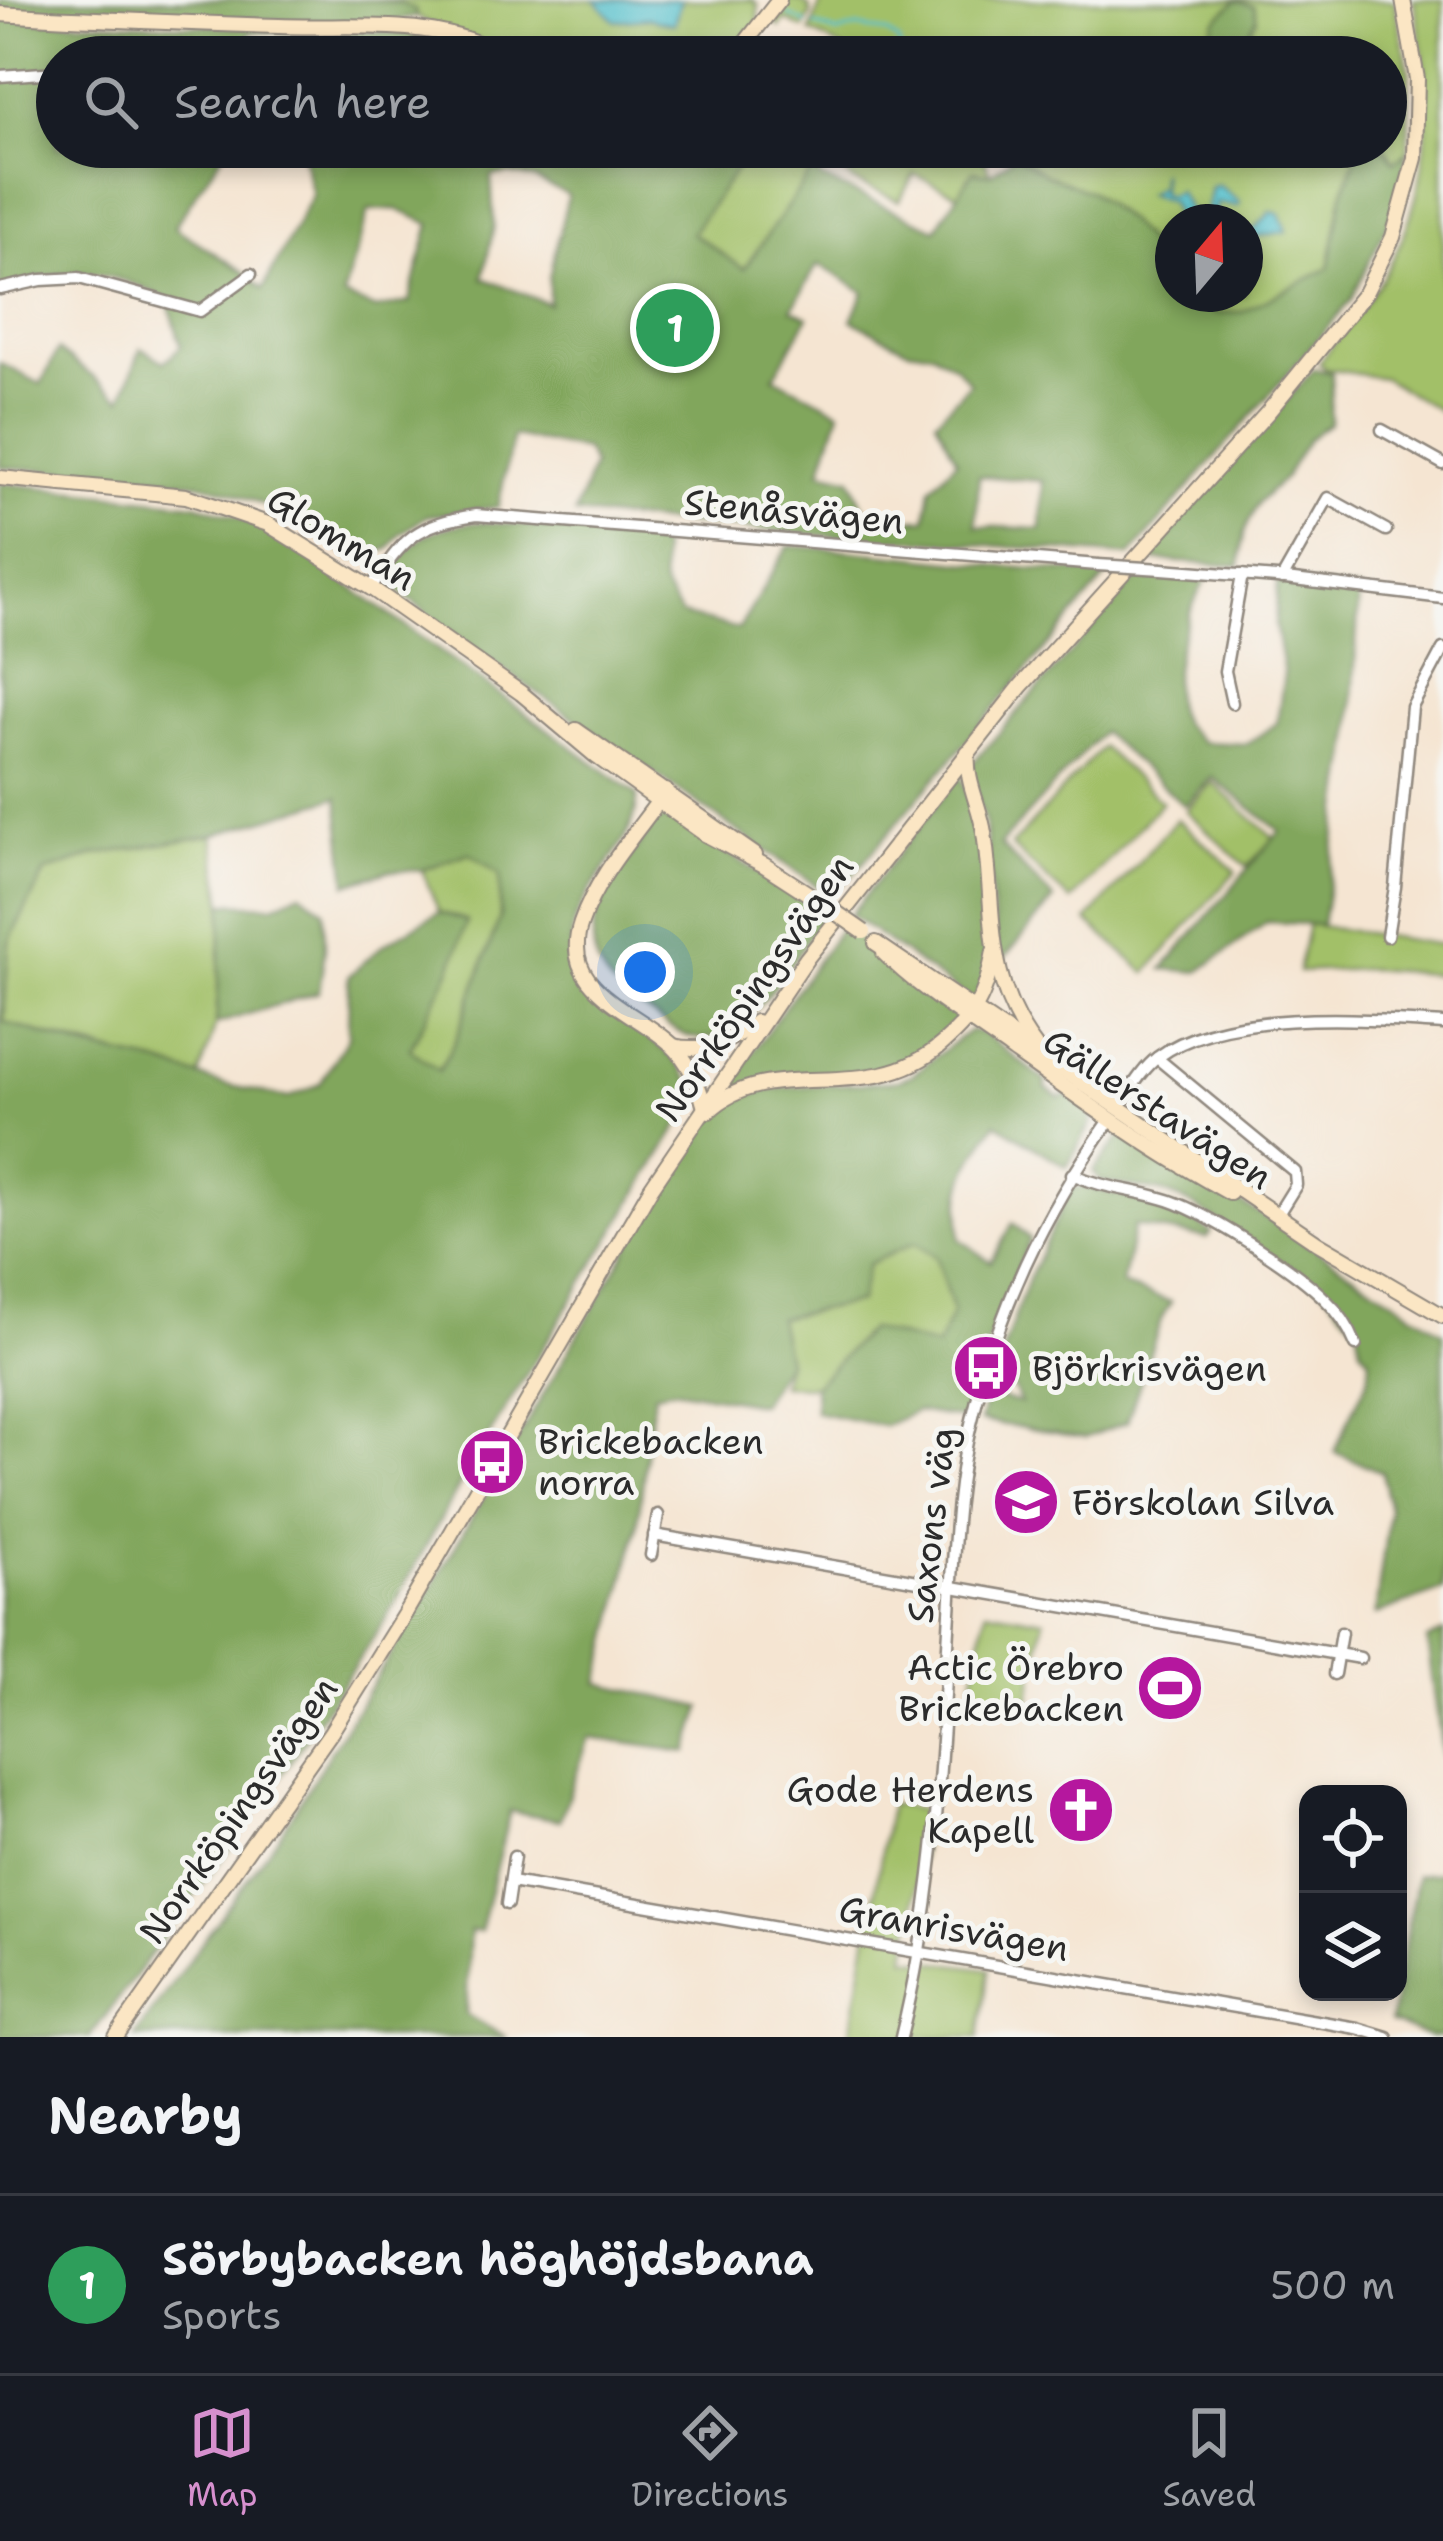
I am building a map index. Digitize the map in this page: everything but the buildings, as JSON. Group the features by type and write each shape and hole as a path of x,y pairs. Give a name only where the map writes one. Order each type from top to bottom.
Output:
{"main road":[{"path":"751,36 779,0"},
{"name":"Norrköpingsvägen","path":"116,2037 331,1732 404,1616 596,1278 770,1011 872,871 1021,686 1310,363 1375,275 1407,197 1415,158 1419,98 1402,0"},
{"path":"0,14 335,28 400,26 453,36"},
{"name":"Glomman","path":"0,478 136,490 214,503 287,533 551,716 596,756 662,796 721,844 815,898 972,1014"},
{"path":"968,752 968,777 985,837 1001,986 1047,1059"},
{"path":"662,796 596,891 577,941 580,961 594,990 673,1046 696,1081 705,1108"},
{"path":"695,1124 722,1099 755,1087 883,1076 909,1069 972,1014 986,992 994,951"},
{"path":"673,1046 722,1044 770,1011"},
{"name":"Gällerstavägen","path":"972,1014 1047,1059 1114,1114 1443,1316"},
{"name":"Gällerstavägen","path":"972,1014 1114,1114 1308,1241 1318,1243"}],"street":[{"path":"0,76 36,73"},
{"path":"0,289 79,278 200,311 250,274"},
{"path":"1382,430 1443,464"},
{"path":"1282,579 1328,497 1386,530"},
{"name":"Stenåsvägen","path":"371,588 411,534 432,522 476,515 1242,575 1443,598"},
{"path":"1232,703 1225,671 1242,575"},
{"path":"1387,936 1412,707 1443,649"},
{"path":"1278,1214 1296,1185 1295,1172 1157,1058 1195,1039 1269,1023 1336,1019 1443,1024"},
{"name":"Saxons väg","path":"901,2037 921,1953 940,1788 962,1474 986,1368 1015,1285 1072,1174 1157,1058"},
{"path":"1072,1174 1100,1187 1161,1198 1220,1228 1324,1297 1356,1345"},
{"path":"651,1555 658,1515"},
{"path":"654,1535 1360,1658"},
{"path":"1334,1674 1341,1633"},
{"path":"507,1904 514,1857"},
{"name":"Granrisvägen","path":"511,1882 1357,2028 1387,2037"}],"green space":[{"path":"0,0 370,0 399,3 415,10 416,17 384,23 0,12"},
{"path":"370,0 751,0 758,5 758,24 747,36 461,36 416,17 415,10"},
{"path":"788,0 800,0 809,7 811,14 803,29 785,20 780,27 775,22"},
{"path":"822,0 1394,0 1402,36 818,36 810,32"},
{"path":"1413,0 1443,0 1443,413 1383,378 1326,369 1319,363 1381,280 1411,214 1420,179 1427,108"},
{"path":"1236,1 1254,6 1257,19 1251,36 1209,36 1216,20"},
{"path":"0,19 429,36 250,32 248,36 36,36 36,168 213,168 174,227 263,289 312,195 306,168 737,168 692,233 744,269 814,168 820,168 819,177 936,229 973,171 990,174 998,168 1036,168 1091,192 1155,251 1155,312 1263,312 1263,301 1329,268 1352,168 1404,168 1393,213 1351,300 1130,556 575,514 593,465 585,450 513,436 498,507 427,516 400,534 389,549 354,559 279,513 217,488 147,477 0,467 0,363 41,384 58,350 122,399 141,348 164,362 181,346 168,301 148,290 106,276 42,277 0,293","holes":["491,176 534,179 568,195 549,278 549,304 483,278 494,226","396,209 430,224 409,302 376,309 343,296 369,210","818,264 864,292 852,320 907,349 932,352 955,366 970,383 936,420 957,460 931,488 926,519 895,520 864,508 851,478 821,471 840,411 774,377 808,317 792,309","979,476 1043,481 1041,529 976,526"]},
{"path":"1407,62 1409,71 1407,152"},
{"path":"737,168 814,168 744,269 692,233"},
{"path":"846,168 988,168 990,174 973,172 959,195 914,174 899,201 845,173"},
{"path":"1034,168 1352,168 1329,268 1263,301 1263,204 1155,204 1155,251 1091,192"},
{"path":"1314,369 1332,373 1330,423 1308,439 1285,477 1258,503 1244,533 1240,566 1147,560"},
{"path":"0,483 196,504 285,539 637,794 624,839 582,905 573,929 572,954 593,996 672,1058 697,1096 465,1475 386,1619 258,1810 90,2037 0,2037","holes":["338,797 347,884 388,871 422,870 469,853 500,874 500,917 456,1039 439,1071 410,1049 451,969 467,921 439,912 383,945 349,976 348,1037 320,1084 288,1098 86,1048 4,1022 9,941 45,872 95,855 213,835"]},
{"path":"481,522 660,535 663,586 681,615 739,629 788,546 1098,572 1106,577 853,875 830,895 468,645 387,582 405,554 424,537"},
{"path":"1140,574 1205,581 1184,630 1174,688 1181,721 1202,742 1247,744 1277,723 1284,674 1275,624 1278,581 1359,590 1351,739 1322,925 1267,922 1199,972 1163,969 1280,831 1212,777 1185,806 1102,732 1000,845 1054,899 997,967 985,822 968,768"},
{"path":"1102,747 1162,802 1071,901 1011,846"},
{"path":"960,775 974,817 986,903 985,976 973,1002 850,915"},
{"path":"1212,782 1274,838 1247,867 1186,811"},
{"path":"674,819 822,916 764,1000 736,1027 711,1038 685,1035 627,997 604,975 595,954 593,934 606,892 659,820"},
{"path":"1177,819 1236,871 1146,973 1087,921"},
{"path":"213,835 223,903 216,1024 199,1077 4,1023 9,941 45,872 95,855"},
{"path":"469,853 500,874 500,917 456,1039 438,1071 410,1049 466,920 439,912 422,870"},
{"path":"301,892 324,910 319,992 216,1024 223,903 273,905"},
{"path":"1308,924 1443,945 1443,975 1370,969 1298,972"},
{"path":"842,926 960,1017 957,1024 919,1055 894,1068 727,1088"},
{"path":"970,1030 983,1033 1047,1082 1045,1087 1060,1098 1065,1094 1088,1109 1093,1121 1067,1167 996,1123 970,1166 960,1203 960,1239 991,1262 1013,1223 1030,1239 984,1353 974,1364 964,1419 917,1411 884,1426 815,1412 814,1386 869,1329 937,1347 953,1312 936,1257 914,1243 868,1264 859,1302 778,1318 787,1361 760,1404 674,1389 654,1393 637,1528 599,1683 702,1707 688,1752 589,1738 560,1820 510,1811 480,1931 470,1931 466,2015 506,2037 134,2037 281,1832 430,1590 672,1172 705,1127 733,1101 754,1094 912,1075"},
{"path":"1121,1136 1264,1216 1443,1332 1443,1590 1375,1615 1389,1511 1382,1472 1334,1452 1368,1379 1370,1359 1361,1348 1357,1327 1319,1285 1187,1202 1161,1192 1100,1181 1093,1171"},
{"path":"1085,1187 1175,1208 1211,1232 1207,1238 1134,1226 1122,1285 1171,1302 1127,1422 1085,1438 980,1421 987,1395 1021,1403 999,1362 1027,1282 1071,1188"},
{"path":"914,1243 936,1256 953,1312 937,1348 869,1329 814,1386 781,1385 787,1361 777,1318 858,1302 868,1264"},
{"path":"986,1610 1044,1620 1028,1709 970,1699"},
{"path":"1443,1632 1443,1759 1427,1640"},
{"path":"890,1804 928,1811 906,1958 989,1969 979,2037 850,2037"},
{"path":"1443,1872 1443,2037 1390,2022 1394,2001 1407,2001 1407,1929 1417,1875"}],"water":[{"path":"595,0 681,0 674,24 647,18 615,21"},
{"path":"1161,171 1161,193 1167,196 1178,191 1185,204 1171,204 1147,194 1160,186"},
{"path":"1218,185 1240,202 1239,204 1208,204 1211,187"},
{"path":"1271,212 1280,214 1287,231 1263,236 1263,220"}],"waterway":[{"path":"787,14 806,23"},
{"path":"815,25 837,33 857,27 891,36"}],"place":[{"name":"Sörbybacken höghöjdsbana","path":"675,328"},
{"name":"Björkrisvägen","path":"986,1368"},
{"name":"Brickebacken norra","path":"492,1462"},
{"name":"Förskolan Silva","path":"1026,1502"},
{"name":"Actic Örebro Brickebacken","path":"1170,1688"},
{"name":"Gode Herdens Kapell","path":"1081,1810"}]}
